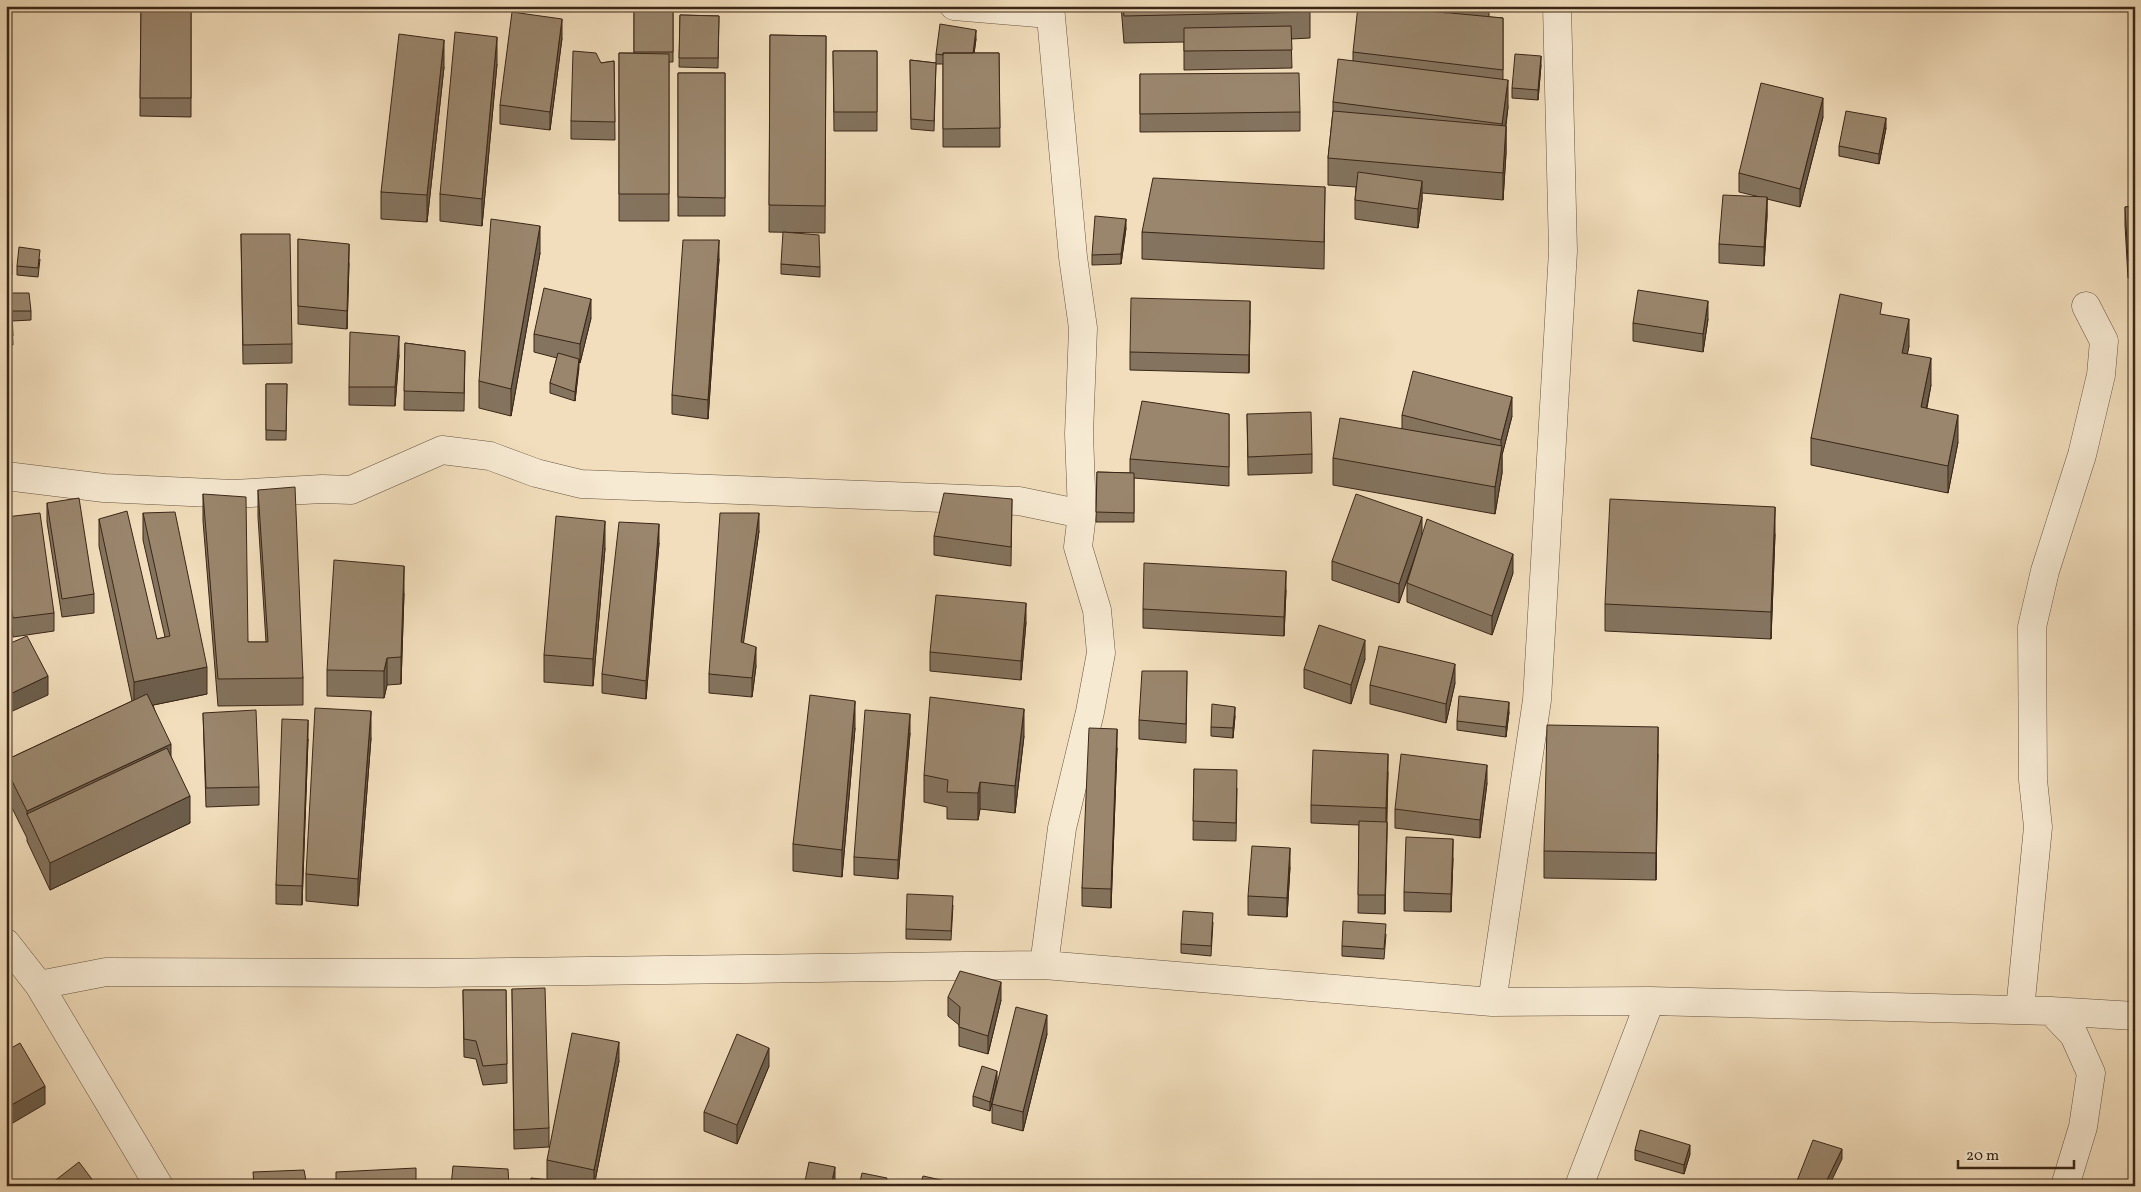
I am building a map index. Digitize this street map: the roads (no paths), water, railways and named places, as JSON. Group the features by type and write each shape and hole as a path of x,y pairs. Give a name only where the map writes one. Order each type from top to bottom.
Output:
{"street":[{"path":"954,6 1049,10 1073,257 1083,328 1078,434 1082,514 1078,547 1097,610 1101,653 1062,828 1044,965"},
{"path":"1492,1002 1537,700 1563,251 1557,6"},
{"path":"2020,1010 2038,827 2033,780 2032,627 2044,571 2082,455 2101,375 2104,341 2086,306"},
{"path":"6,476 104,488 233,494 322,489 351,490 442,450 490,456 536,473 581,484 1019,501 1082,514"},
{"path":"6,943 39,985 158,1186"},
{"path":"39,985 106,972 434,973 1044,965 1492,1002 1650,1001 2020,1010 2135,1016"},
{"path":"1579,1186 1650,1001"},
{"path":"2051,1011 2074,1035 2091,1073 2083,1127 2064,1186"}]}
